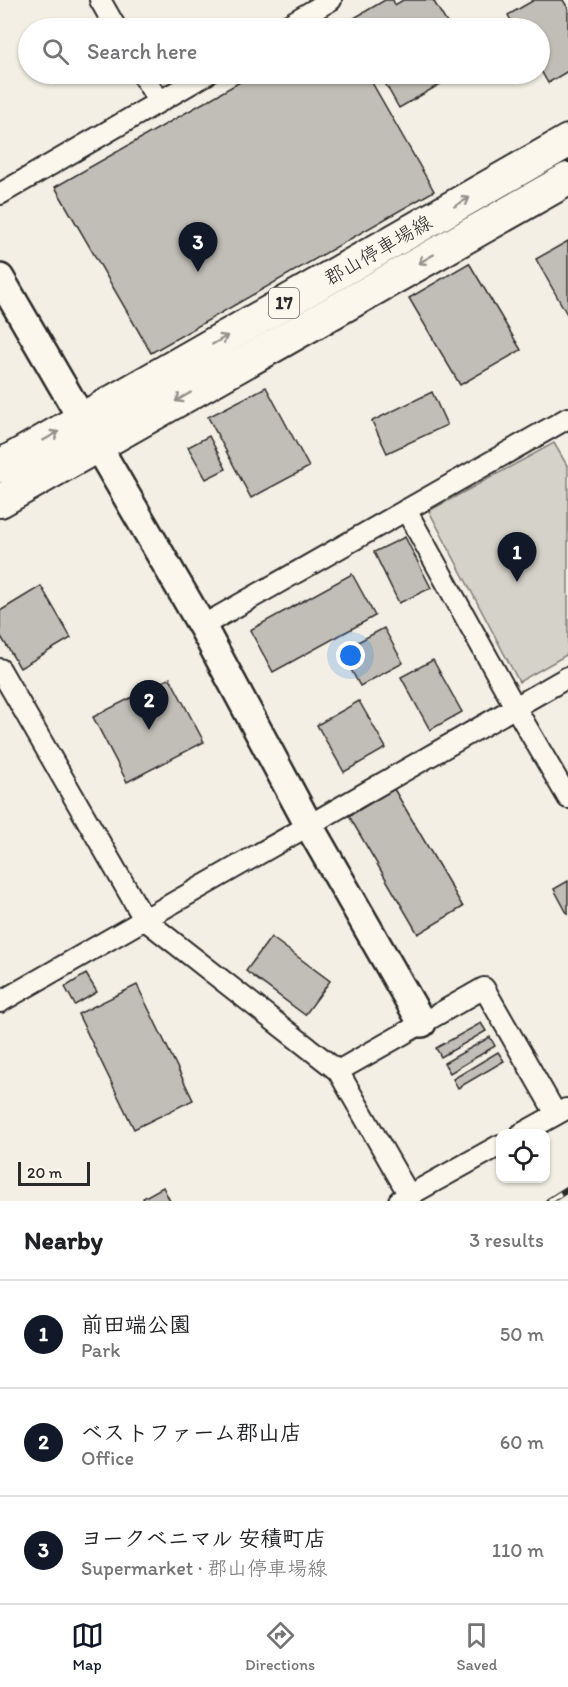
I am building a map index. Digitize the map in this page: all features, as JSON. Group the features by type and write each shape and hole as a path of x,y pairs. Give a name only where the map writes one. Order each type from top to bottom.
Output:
{"main road":[{"name":"郡山停車場線","path":"0,465 568,141"},
{"name":"郡山停車場線","path":"0,501 568,179"}],"street":[{"path":"100,0 110,18"},
{"path":"300,18 331,0"},
{"path":"148,84 159,102"},
{"path":"0,194 190,84"},
{"path":"0,278 202,626 308,824 422,1023"},
{"path":"202,626 568,418"},
{"path":"406,510 568,798"},
{"path":"0,669 144,919 338,1071 404,1198 496,1148"},
{"path":"0,1002 568,677"},
{"path":"338,1071 484,988 562,1111 530,1129"}],"shaded area":[{"path":"554,443 568,467 568,654 519,682 429,511"}],"building":[{"path":"385,0 393,0 395,5 403,0 433,0 444,18 354,18"},
{"path":"534,0 563,0 568,8 568,71 550,82 550,18 510,18 508,15"},
{"path":"236,84 373,84 434,191 151,353 55,187"},
{"path":"386,84 441,84 399,108"},
{"path":"568,241 568,316 536,259"},
{"path":"469,263 521,350 460,385 409,298"},
{"path":"266,387 309,467 251,498 208,417"},
{"path":"432,392 447,425 387,453 372,421"},
{"path":"209,436 226,469 206,479 188,447"},
{"path":"405,537 431,588 399,603 374,552"},
{"path":"352,574 375,616 273,672 250,630"},
{"path":"41,586 71,638 20,668 0,635 0,611"},
{"path":"384,628 403,663 360,686 341,651"},
{"path":"433,660 462,712 430,730 401,677"},
{"path":"170,678 204,742 127,782 93,717"},
{"path":"359,701 386,748 344,772 317,725"},
{"path":"394,789 463,907 418,934 349,816"},
{"path":"568,881 568,915 554,889"},
{"path":"271,937 330,981 305,1015 246,971"},
{"path":"86,974 97,992 75,1005 65,987"},
{"path":"137,985 193,1100 134,1129 78,1014"},
{"path":"481,1023 486,1031 441,1057 436,1048"},
{"path":"490,1037 495,1046 450,1073 444,1063"},
{"path":"498,1052 504,1061 458,1088 453,1079"},
{"path":"163,1187 170,1201 144,1201 143,1198"}],"railway":[{"path":"549,1201 568,1189"}],"place":[{"name":"ヨークベニマル 安積町店","path":"198,272"},
{"name":"前田端公園","path":"517,582"},
{"name":"ベストファーム郡山店","path":"149,730"}]}
